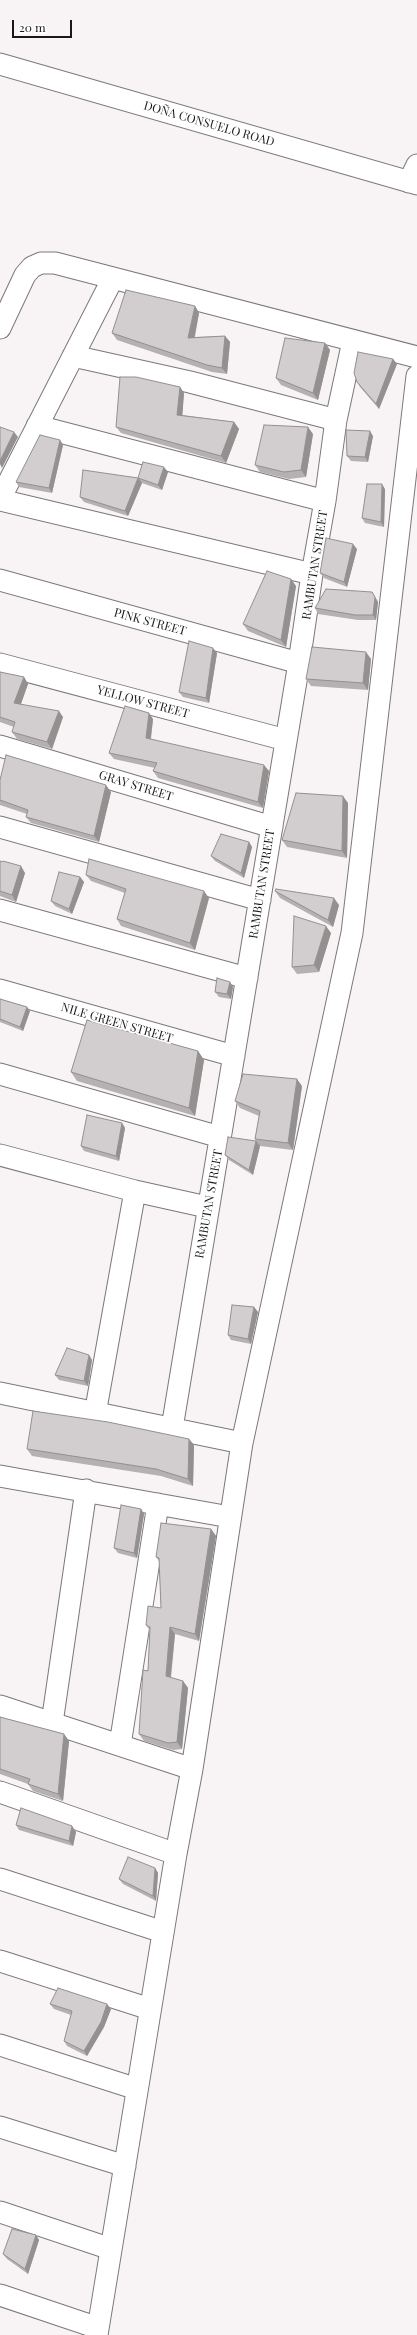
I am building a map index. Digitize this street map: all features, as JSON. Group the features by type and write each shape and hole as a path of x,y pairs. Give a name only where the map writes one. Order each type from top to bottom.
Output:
{"street":[{"name":"DOÑA CONSUELO ROAD","path":"0,64 414,177"},
{"path":"0,328 26,275 32,267 41,263 55,263 417,357"},
{"path":"113,278 0,500 312,574"},
{"name":"RAMBUTAN STREET","path":"172,1428 207,1207 234,1056 299,663 312,574 325,501 336,420 353,341"},
{"path":"73,356 190,382 336,420"},
{"path":"0,2295 98,2332 150,2009 192,1769 242,1443 352,933 417,376"},
{"path":"37,426 325,501"},
{"name":"PINK STREET","path":"0,580 299,663"},
{"name":"YELLOW STREET","path":"0,664 286,740"},
{"name":"GRAY STREET","path":"0,746 272,827"},
{"path":"0,827 260,900"},
{"path":"0,910 246,978"},
{"name":"NILE GREEN STREET","path":"0,990 234,1056"},
{"path":"0,1074 220,1137"},
{"path":"0,1155 135,1191 207,1207"},
{"path":"95,1414 135,1191"},
{"path":"0,1392 95,1414 242,1443"},
{"path":"0,1476 86,1490 230,1517"},
{"path":"52,1723 86,1490"},
{"path":"120,1745 158,1504"},
{"path":"0,1706 192,1769"},
{"path":"0,1792 176,1854"},
{"path":"0,1879 163,1932"},
{"path":"0,1961 150,2009"},
{"path":"0,2045 137,2089"},
{"path":"0,2127 125,2166"},
{"path":"0,2212 111,2248"}],"building":[{"path":"126,290 195,306 188,338 225,336 222,368 207,365 112,333"},
{"path":"285,338 325,343 313,393 276,378"},
{"path":"358,352 393,359 376,404 357,382 354,373"},
{"path":"120,377 136,377 180,387 177,415 234,422 221,456 116,427"},
{"path":"264,425 308,427 301,470 284,472 255,465"},
{"path":"0,427 14,432 0,461"},
{"path":"346,430 370,431 365,457 347,456"},
{"path":"40,435 60,440 49,488 16,482"},
{"path":"143,462 164,467 158,485 138,478"},
{"path":"83,470 138,478 125,511 80,497"},
{"path":"367,484 382,484 381,522 362,518"},
{"path":"326,538 353,544 344,582 320,573"},
{"path":"267,571 291,579 281,640 243,624"},
{"path":"326,589 372,592 375,597 373,615 355,615 315,608"},
{"path":"189,641 213,648 206,698 179,692"},
{"path":"312,647 366,652 363,683 306,679"},
{"path":"0,672 24,677 14,703 59,711 47,742 12,732 15,722 0,717"},
{"path":"125,706 149,713 146,738 264,765 258,802 153,771 157,763 109,753"},
{"path":"6,755 106,785 94,836 26,817 28,810 0,800 0,780"},
{"path":"296,793 343,796 342,851 282,840"},
{"path":"221,834 249,842 241,873 211,856"},
{"path":"89,859 204,891 190,943 117,919 126,889 86,875"},
{"path":"0,861 21,866 12,895 0,891"},
{"path":"59,872 80,877 69,909 51,901"},
{"path":"276,889 334,898 328,920 275,891"},
{"path":"294,916 326,926 314,965 292,967"},
{"path":"217,978 230,982 227,994 215,992"},
{"path":"0,999 27,1007 20,1027 0,1019"},
{"path":"87,1020 198,1051 189,1108 71,1072"},
{"path":"243,1074 297,1079 288,1143 255,1139 260,1111 235,1101"},
{"path":"87,1115 122,1123 116,1156 81,1146"},
{"path":"228,1137 256,1141 249,1170 225,1155"},
{"path":"232,1305 254,1307 248,1339 228,1335"},
{"path":"67,1348 89,1355 84,1381 55,1375"},
{"path":"33,1411 108,1422 189,1439 188,1479 156,1469 27,1449"},
{"path":"121,1505 141,1509 134,1553 114,1548"},
{"path":"161,1523 211,1529 195,1634 170,1627 166,1676 183,1681 177,1742 168,1743 139,1734 143,1670 148,1671 150,1627 146,1625 148,1606 161,1608 159,1558 156,1557"},
{"path":"0,1717 64,1734 58,1794 28,1784 30,1779 0,1769"},
{"path":"21,1808 72,1826 69,1841 16,1825"},
{"path":"128,1857 155,1868 153,1896 119,1879"},
{"path":"58,1988 107,2004 101,2022 84,2051 64,2041 72,2011 50,2004"},
{"path":"12,2229 36,2235 25,2269 3,2254"}]}
